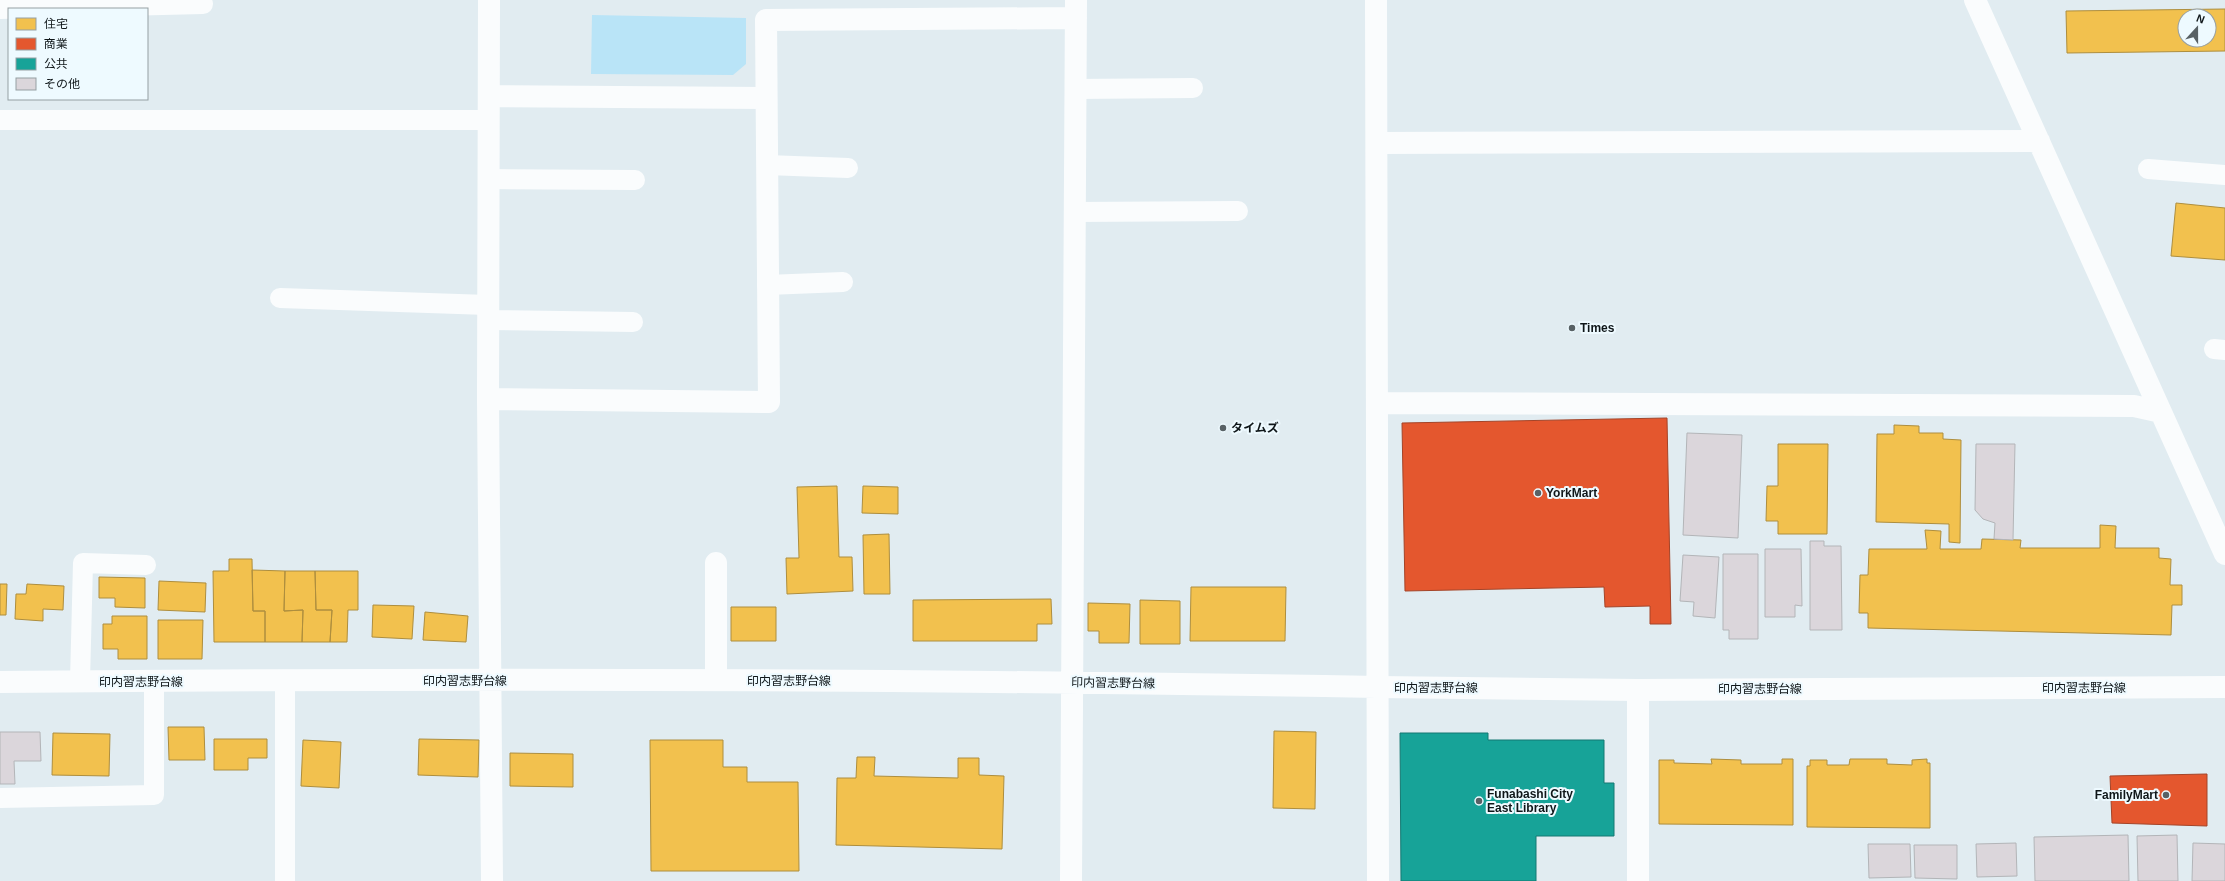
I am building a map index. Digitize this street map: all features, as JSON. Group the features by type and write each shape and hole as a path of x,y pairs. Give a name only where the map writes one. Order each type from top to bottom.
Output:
{"street":[{"path":"488,0 488,399 492,881"},
{"path":"1376,0 1378,881"},
{"path":"1975,0 2225,554"},
{"path":"488,399 769,402 766,20 1076,9 1076,212 1070,682 1070,881"},
{"path":"489,96 766,98"},
{"path":"1377,143 2038,141"},
{"path":"1377,403 2134,406 2161,412"},
{"path":"716,563 716,680"},
{"name":"印内習志野台線","path":"0,682 716,680 1070,682 1378,688 1638,690 2225,687"},
{"path":"1638,690 1638,881"}],"lane":[{"path":"40,8 202,4"},
{"path":"1076,89 1193,88"},
{"path":"0,120 489,120"},
{"path":"767,165 848,168"},
{"path":"2148,169 2225,175"},
{"path":"489,179 636,180"},
{"path":"1076,212 1238,211"},
{"path":"767,284 843,282"},
{"path":"280,298 634,322"},
{"path":"80,681 83,563 146,565"},
{"path":"0,798 154,795 154,682"},
{"path":"285,682 285,881"}],"shaded area":[{"path":"592,15 746,18 746,64 733,75 591,74"}],"building: 住宅":[{"path":"2217,9 2225,9 2225,51 2067,53 2066,11 2177,10 2177,48 2217,48"},
{"path":"2176,203 2225,208 2225,260 2171,256"},
{"path":"1894,425 1919,426 1919,433 1943,433 1943,439 1961,440 1960,543 1949,542 1949,524 1876,522 1877,434 1894,434"},
{"path":"1778,444 1828,444 1827,534 1778,534 1778,521 1766,521 1767,486 1778,486"},
{"path":"837,486 839,557 852,557 853,591 787,594 786,558 799,558 797,487"},
{"path":"863,486 898,487 898,514 862,513"},
{"path":"2100,525 2116,526 2115,548 2159,548 2159,558 2171,559 2170,585 2182,585 2182,605 2172,605 2171,635 1868,628 1868,613 1859,613 1860,575 1868,575 1869,549 1927,549 1925,530 1941,531 1940,549 1981,549 1982,539 2021,540 2020,548 2100,548"},
{"path":"889,534 890,594 864,594 863,535"},
{"path":"229,559 252,559 253,611 265,611 265,642 214,642 213,571 229,571"},
{"path":"252,570 285,571 284,611 303,610 302,642 265,642 265,611 253,611"},
{"path":"285,571 315,571 316,610 332,610 330,642 302,642 303,610 284,611"},
{"path":"315,571 358,571 358,610 348,610 347,642 330,642 332,610 316,610"},
{"path":"99,577 145,578 145,608 115,607 115,598 99,598"},
{"path":"159,581 206,583 205,612 158,610"},
{"path":"0,584 7,584 6,615 0,615"},
{"path":"27,584 64,586 63,610 43,609 43,621 15,619 16,594 26,594"},
{"path":"1191,587 1286,587 1285,641 1190,641"},
{"path":"1051,599 1052,624 1037,624 1037,641 913,641 913,600"},
{"path":"1140,600 1180,601 1180,644 1140,644"},
{"path":"1088,603 1130,604 1129,643 1099,643 1099,631 1088,631"},
{"path":"373,605 414,606 412,639 372,637"},
{"path":"731,607 776,607 776,641 731,641"},
{"path":"425,612 468,616 466,642 423,640"},
{"path":"112,616 147,616 147,659 118,659 118,649 103,649 103,624 112,624"},
{"path":"158,620 203,620 202,659 158,659"},
{"path":"168,727 204,727 205,760 169,760"},
{"path":"1274,731 1316,732 1315,809 1273,808"},
{"path":"53,733 110,734 109,776 52,775"},
{"path":"214,739 267,739 267,758 248,758 248,770 214,770"},
{"path":"419,739 479,740 478,777 418,775"},
{"path":"303,740 341,742 339,788 301,786"},
{"path":"650,740 723,740 723,767 747,767 747,782 798,782 799,871 651,871"},
{"path":"510,753 573,754 573,787 510,786"},
{"path":"857,757 875,757 874,776 958,778 958,758 979,758 979,775 1004,776 1002,849 836,845 837,778 856,778"},
{"path":"1711,759 1741,760 1741,764 1782,764 1782,759 1793,759 1793,825 1659,824 1659,760 1674,760 1674,763 1712,764"},
{"path":"1850,759 1887,759 1887,764 1912,765 1912,760 1927,759 1927,763 1930,763 1930,828 1807,827 1807,766 1810,766 1810,760 1827,760 1827,765 1849,765"}],"building: 商業":[{"path":"1667,418 1671,624 1650,624 1650,606 1605,607 1604,587 1405,591 1402,423"},
{"path":"2207,774 2207,826 2112,823 2110,776"}],"building: 公共":[{"path":"1400,733 1488,733 1488,740 1604,740 1604,783 1614,783 1614,836 1536,836 1536,881 1401,881"}],"building: その他":[{"path":"1687,433 1742,435 1738,538 1683,535"},
{"path":"1976,444 2015,444 2013,540 1994,539 1995,523 1983,519 1975,510"},
{"path":"1810,541 1824,541 1824,546 1841,546 1842,630 1810,630"},
{"path":"1765,549 1801,549 1802,606 1795,605 1795,617 1765,617"},
{"path":"1723,554 1758,554 1758,639 1729,639 1729,630 1723,630"},
{"path":"1683,555 1719,557 1715,618 1693,616 1694,602 1680,601"},
{"path":"0,732 40,732 41,761 14,761 15,784 0,784"},
{"path":"2128,835 2129,881 2035,881 2034,837"},
{"path":"2177,835 2178,881 2138,881 2137,836"},
{"path":"2016,843 2017,876 1977,877 1976,844"},
{"path":"2193,843 2225,844 2225,881 2192,881"},
{"path":"1868,844 1910,844 1911,877 1869,878"},
{"path":"1914,845 1957,845 1957,879 1915,878"}],"place":[{"name":"Times","path":"1572,328"},
{"name":"タイムズ","path":"1223,428"},
{"name":"YorkMart","path":"1538,493"},
{"name":"FamilyMart","path":"2166,795"},
{"name":"Funabashi City East Library","path":"1479,801"}]}
